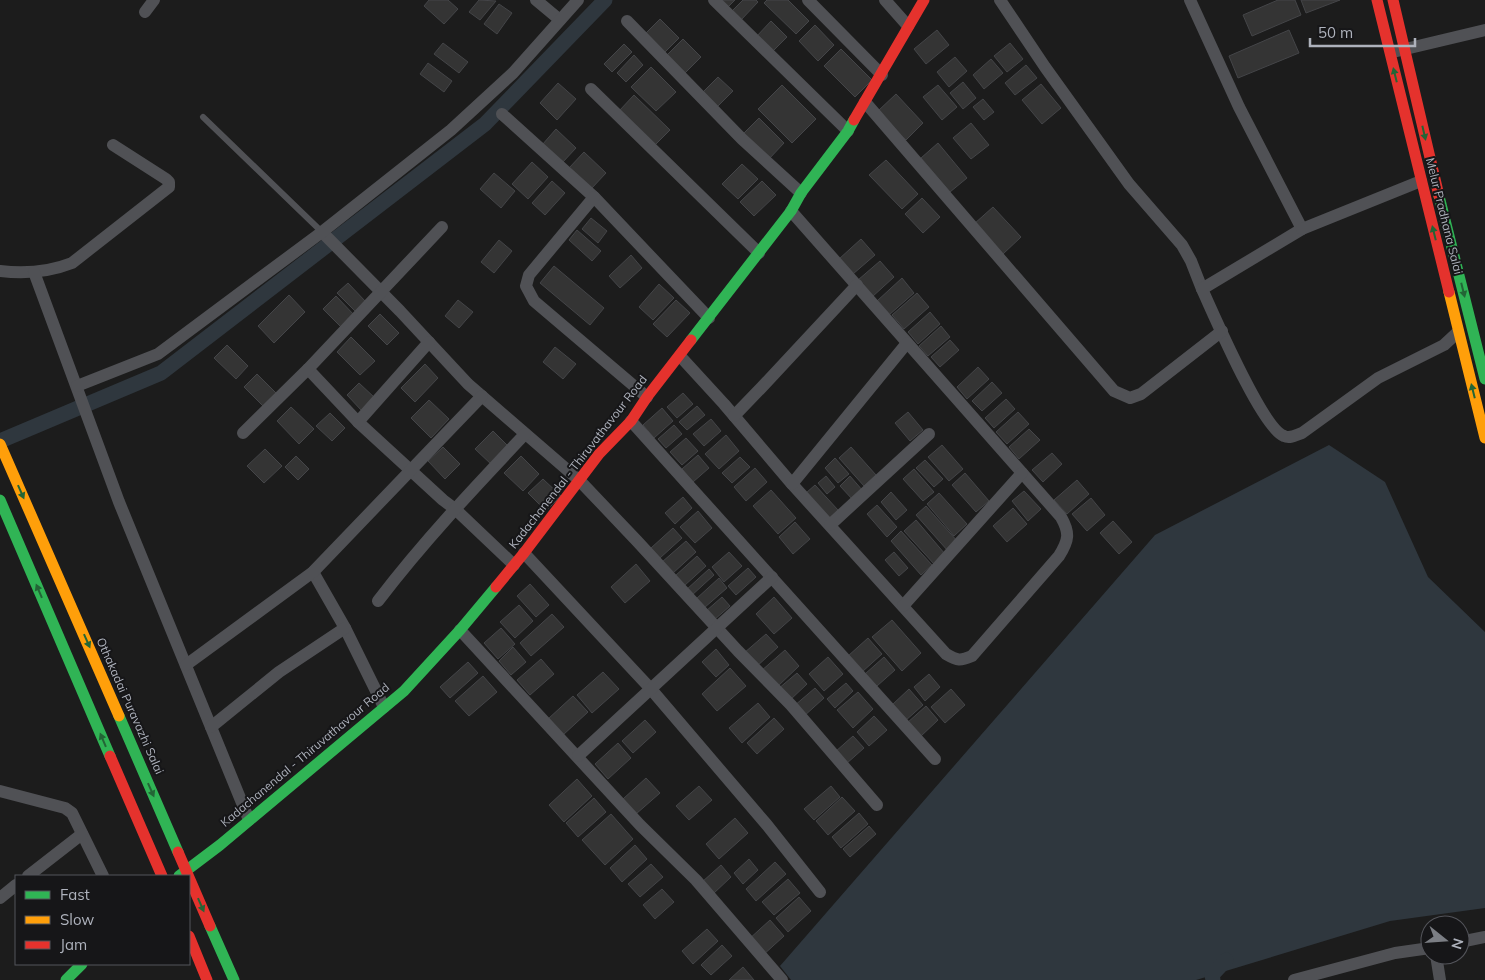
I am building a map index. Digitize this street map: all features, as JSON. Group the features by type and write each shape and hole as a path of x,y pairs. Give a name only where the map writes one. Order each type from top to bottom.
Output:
{"main road":[{"name":"Kadachanendal - Thiruvathavour Road","path":"180,875 220,845 404,691 460,630 524,553 599,454 631,421 647,397 790,211 801,193 848,131 924,0"},
{"name":"Melur Pradhana Salai","path":"1377,0 1485,438"},
{"name":"Melur Pradhana Salai","path":"1394,0 1404,50 1485,379"},
{"name":"Othakadai Puravazhi Salai","path":"1,446 188,875"},
{"path":"0,500 162,875"},
{"name":"Othakadai Puravazhi Salai","path":"190,880 234,980"},
{"path":"190,938 207,980"},
{"path":"66,980 81,965"}],"street":[{"path":"145,12 154,0"},
{"path":"536,0 560,20"},
{"path":"79,389 158,354 328,238 513,73 578,0"},
{"path":"714,0 848,131"},
{"path":"808,0 882,75"},
{"path":"885,0 908,26"},
{"path":"1000,0 1045,67 1129,184 1182,245 1191,260 1202,289 1254,399 1274,431 1291,438 1378,378 1444,344 1458,332"},
{"path":"1190,0 1239,107 1302,228"},
{"path":"626,21 742,138 801,193"},
{"path":"1390,52 1485,30"},
{"path":"591,89 759,253"},
{"path":"865,102 1114,391 1130,398 1141,394 1222,332"},
{"path":"502,114 594,197 709,318"},
{"path":"0,270 16,273 34,272 58,268 72,263 168,187 169,182 113,145"},
{"path":"1202,289 1302,228 1421,181"},
{"path":"594,197 529,274 526,286 534,301 647,397"},
{"path":"680,356 792,484 946,654 954,659 962,661 972,656 1059,556 1068,537 1067,528 1061,517 790,211"},
{"path":"243,433 308,369 442,227"},
{"path":"328,238 482,396 579,480 791,705 877,805"},
{"path":"34,272 79,389 119,502 249,820"},
{"path":"734,416 857,285"},
{"path":"358,422 430,342"},
{"path":"792,484 907,343"},
{"path":"308,369 358,422 455,508 514,565"},
{"path":"186,665 313,572 482,396"},
{"path":"631,421 935,759"},
{"path":"378,602 402,569 455,508 525,434"},
{"path":"830,525 929,434"},
{"path":"903,606 1022,473"},
{"path":"524,553 650,688 767,825 820,892"},
{"path":"313,572 345,628 384,707"},
{"path":"578,756 772,577"},
{"path":"211,727 280,672 345,628"},
{"path":"460,630 640,825 696,880 782,980"},
{"path":"0,791 65,808 72,813 102,875"},
{"path":"29,875 82,834"},
{"path":"0,898 15,887"},
{"path":"1470,940 1485,937"},
{"path":"1294,980 1396,953 1420,949"},
{"path":"1438,965 1440,980"}],"lane":[{"path":"204,117 328,238"}],"shaded area":[{"path":"1329,445 1385,482 1428,577 1485,632 1485,908 1420,915 1420,917 1390,921 1196,980 791,980 780,966 1155,535"}],"building":[{"path":"429,0 448,0 458,9 444,24 424,6"},
{"path":"479,0 496,1 480,20 469,12"},
{"path":"717,0 735,0 726,9"},
{"path":"743,0 756,0 758,2 740,21 731,12"},
{"path":"767,0 788,0 809,21 796,34 764,3"},
{"path":"1278,0 1295,0 1301,15 1252,36 1243,15"},
{"path":"1301,0 1340,0 1306,13"},
{"path":"499,4 512,13 497,34 484,24"},
{"path":"660,19 679,38 663,54 644,35"},
{"path":"771,21 787,37 771,53 756,37"},
{"path":"815,25 834,45 818,61 799,41"},
{"path":"937,30 949,45 926,64 914,49"},
{"path":"1289,30 1299,53 1238,78 1229,56"},
{"path":"683,39 701,57 684,74 666,56"},
{"path":"443,43 468,62 459,73 434,54"},
{"path":"1010,43 1023,59 1007,72 994,56"},
{"path":"624,44 632,52 612,72 604,64"},
{"path":"841,49 872,80 855,97 824,66"},
{"path":"634,55 643,65 626,82 617,73"},
{"path":"955,57 967,71 949,87 937,72"},
{"path":"991,59 1003,73 984,89 973,75"},
{"path":"428,63 452,81 444,92 420,74"},
{"path":"1026,65 1037,78 1015,95 1005,83"},
{"path":"651,67 676,92 656,111 631,87"},
{"path":"718,77 733,91 716,108 701,94"},
{"path":"963,82 976,98 963,109 950,93"},
{"path":"558,83 576,99 557,120 540,103"},
{"path":"1041,84 1061,108 1042,124 1022,100"},
{"path":"782,85 816,119 792,143 758,109"},
{"path":"938,85 957,107 942,120 923,97"},
{"path":"896,94 923,123 906,140 878,111"},
{"path":"634,95 670,130 654,146 619,111"},
{"path":"983,99 994,112 984,120 973,107"},
{"path":"759,118 784,143 768,160 742,135"},
{"path":"971,123 989,145 971,159 953,138"},
{"path":"556,129 576,148 562,163 542,145"},
{"path":"938,143 967,178 950,192 921,158"},
{"path":"584,152 606,173 591,189 569,168"},
{"path":"886,160 918,194 902,209 869,175"},
{"path":"532,162 548,177 528,199 512,184"},
{"path":"742,164 758,179 738,199 722,184"},
{"path":"494,173 515,191 501,208 480,189"},
{"path":"552,181 565,193 545,215 532,203"},
{"path":"762,181 776,195 754,216 740,202"},
{"path":"922,198 940,217 923,233 905,214"},
{"path":"993,207 1021,237 1003,254 974,224"},
{"path":"591,218 607,231 598,243 582,229"},
{"path":"577,230 601,251 592,261 569,240"},
{"path":"861,239 875,255 853,274 839,259"},
{"path":"499,240 512,251 494,273 481,262"},
{"path":"631,255 642,268 620,288 609,276"},
{"path":"880,261 894,277 872,297 858,280"},
{"path":"554,266 604,308 590,325 540,283"},
{"path":"902,278 914,293 889,315 877,301"},
{"path":"348,283 366,302 356,312 337,293"},
{"path":"659,284 674,298 653,320 639,307"},
{"path":"917,293 929,307 904,329 892,315"},
{"path":"289,295 305,312 274,343 258,326"},
{"path":"336,296 355,316 342,328 323,309"},
{"path":"458,300 473,312 459,328 445,316"},
{"path":"676,300 690,313 667,337 653,324"},
{"path":"930,312 940,324 918,344 908,332"},
{"path":"380,314 399,333 387,345 368,326"},
{"path":"941,326 950,337 928,356 919,346"},
{"path":"351,337 375,361 360,375 337,352"},
{"path":"950,340 959,350 940,367 931,357"},
{"path":"227,345 248,366 236,379 214,358"},
{"path":"555,347 576,364 563,379 543,362"},
{"path":"425,364 438,378 415,402 401,388"},
{"path":"978,367 989,379 967,399 957,387"},
{"path":"257,374 279,396 266,409 244,387"},
{"path":"992,382 1002,393 982,411 972,401"},
{"path":"359,383 375,398 362,411 347,395"},
{"path":"683,393 693,404 677,418 667,407"},
{"path":"1006,399 1015,409 994,428 985,418"},
{"path":"429,400 449,419 431,438 411,418"},
{"path":"697,406 705,415 687,430 679,422"},
{"path":"291,407 314,429 299,444 277,421"},
{"path":"662,408 673,421 654,438 643,425"},
{"path":"908,412 923,430 910,441 895,423"},
{"path":"1018,412 1029,424 1007,444 996,432"},
{"path":"330,413 345,428 332,441 316,426"},
{"path":"711,419 721,431 704,446 693,434"},
{"path":"674,425 682,434 666,448 658,439"},
{"path":"1029,429 1040,440 1019,459 1009,447"},
{"path":"493,431 509,447 492,465 475,449"},
{"path":"726,435 739,451 719,469 705,454"},
{"path":"686,438 698,451 682,465 670,452"},
{"path":"942,445 963,469 949,481 928,457"},
{"path":"443,447 460,464 445,479 428,461"},
{"path":"851,447 876,475 864,486 839,458"},
{"path":"265,449 282,466 264,483 247,466"},
{"path":"1052,453 1062,464 1043,482 1032,470"},
{"path":"698,455 709,468 693,482 682,469"},
{"path":"296,456 309,469 298,480 285,467"},
{"path":"521,456 539,474 523,491 504,473"},
{"path":"740,457 750,467 732,483 722,473"},
{"path":"835,458 849,474 838,483 825,468"},
{"path":"925,460 943,479 934,487 916,468"},
{"path":"755,468 767,482 746,501 734,487"},
{"path":"914,469 934,492 923,501 903,479"},
{"path":"965,473 989,501 976,512 952,485"},
{"path":"826,476 835,487 827,494 818,483"},
{"path":"850,476 863,491 853,500 840,486"},
{"path":"543,479 561,496 546,511 528,493"},
{"path":"1077,480 1089,494 1067,514 1054,500"},
{"path":"815,485 838,510 829,519 806,493"},
{"path":"771,490 796,518 778,534 753,506"},
{"path":"1024,491 1041,509 1028,521 1012,501"},
{"path":"891,492 907,510 896,520 881,502"},
{"path":"939,493 967,524 954,536 927,504"},
{"path":"683,497 692,508 675,524 665,513"},
{"path":"1091,498 1105,515 1087,531 1072,514"},
{"path":"877,505 897,527 887,537 867,514"},
{"path":"926,506 958,542 948,551 916,515"},
{"path":"1013,508 1027,524 1007,542 993,526"},
{"path":"698,511 712,528 695,543 680,527"},
{"path":"916,520 945,554 934,564 904,531"},
{"path":"1113,521 1132,542 1119,554 1100,533"},
{"path":"795,522 810,539 793,554 779,537"},
{"path":"673,528 682,538 660,558 651,548"},
{"path":"901,531 932,565 921,575 891,541"},
{"path":"686,541 696,552 672,574 662,562"},
{"path":"729,552 742,566 724,582 712,567"},
{"path":"894,552 908,568 899,576 885,560"},
{"path":"697,556 706,566 684,586 675,576"},
{"path":"636,564 650,581 625,603 611,587"},
{"path":"748,568 756,577 736,595 728,586"},
{"path":"709,569 714,575 691,596 686,590"},
{"path":"719,578 727,588 704,608 696,599"},
{"path":"530,584 549,605 536,617 517,596"},
{"path":"722,597 730,606 714,620 706,611"},
{"path":"774,597 792,618 774,634 756,614"},
{"path":"519,605 533,621 515,638 500,622"},
{"path":"552,614 564,627 531,656 520,643"},
{"path":"892,620 921,653 902,671 872,637"},
{"path":"501,628 515,644 498,659 484,643"},
{"path":"766,634 778,647 756,667 744,653"},
{"path":"868,638 882,654 862,672 848,656"},
{"path":"513,647 526,662 511,675 499,661"},
{"path":"716,649 729,665 716,677 702,662"},
{"path":"785,650 799,666 776,688 761,671"},
{"path":"828,657 843,674 824,691 809,674"},
{"path":"884,657 895,670 877,686 865,674"},
{"path":"541,659 554,674 530,695 517,680"},
{"path":"468,662 478,673 450,698 440,687"},
{"path":"730,668 746,686 717,711 702,694"},
{"path":"603,672 619,689 592,713 577,695"},
{"path":"797,673 807,684 789,701 778,689"},
{"path":"929,674 940,687 925,701 914,687"},
{"path":"483,676 497,692 469,716 455,701"},
{"path":"846,683 853,691 835,708 827,699"},
{"path":"815,688 824,698 803,717 794,706"},
{"path":"909,689 923,705 905,721 892,705"},
{"path":"951,689 965,705 945,723 931,707"},
{"path":"858,692 873,709 853,728 837,710"},
{"path":"573,696 588,712 563,735 548,719"},
{"path":"758,703 770,717 742,743 729,728"},
{"path":"926,706 938,720 920,737 907,723"},
{"path":"874,716 887,730 869,746 857,732"},
{"path":"774,718 784,729 757,754 747,743"},
{"path":"645,720 656,732 633,753 622,741"},
{"path":"853,736 864,748 846,764 835,752"},
{"path":"618,743 631,758 608,779 595,764"},
{"path":"646,778 660,793 636,814 623,799"},
{"path":"577,779 592,796 564,822 549,805"},
{"path":"699,786 712,800 689,820 676,806"},
{"path":"831,786 840,797 814,820 804,809"},
{"path":"842,797 855,811 828,835 816,821"},
{"path":"594,798 606,812 578,837 566,823"},
{"path":"859,813 868,824 841,848 832,837"},
{"path":"611,814 633,839 605,865 582,840"},
{"path":"735,818 748,833 719,859 706,844"},
{"path":"869,826 876,834 850,857 843,849"},
{"path":"635,845 647,859 622,882 610,868"},
{"path":"749,859 758,870 743,884 734,873"},
{"path":"775,862 786,874 756,901 746,889"},
{"path":"651,864 663,877 640,897 628,884"},
{"path":"721,865 731,877 713,894 702,882"},
{"path":"788,879 800,893 774,915 762,902"},
{"path":"662,889 674,902 655,919 643,905"},
{"path":"799,897 811,911 788,932 776,918"},
{"path":"770,920 784,936 762,956 748,940"},
{"path":"707,929 718,941 693,964 682,951"},
{"path":"722,945 732,956 711,975 701,965"},
{"path":"743,967 754,980 729,980"}],"waterway":[{"path":"0,441 161,373 485,124 605,0"},
{"path":"1213,980 1212,975 1226,960"}],"traffic: fast":[{"path":"691,340 791,211 801,193 848,131 854,120"},
{"path":"1439,196 1485,379"},
{"path":"0,500 110,756"},
{"path":"180,875 220,845 404,691 460,630 496,587"},
{"path":"119,716 178,852"},
{"path":"210,926 234,980"},
{"path":"66,980 81,965"}],"traffic: slow":[{"path":"1449,292 1485,438"},
{"path":"0,444 119,716"}],"traffic: jam":[{"path":"854,120 924,0"},
{"path":"1377,0 1449,292"},
{"path":"1393,0 1439,196"},
{"path":"496,587 599,454 631,421 691,340"},
{"path":"110,756 162,875"},
{"path":"178,852 188,875"},
{"path":"190,880 210,926"},
{"path":"190,938 207,980"}]}
